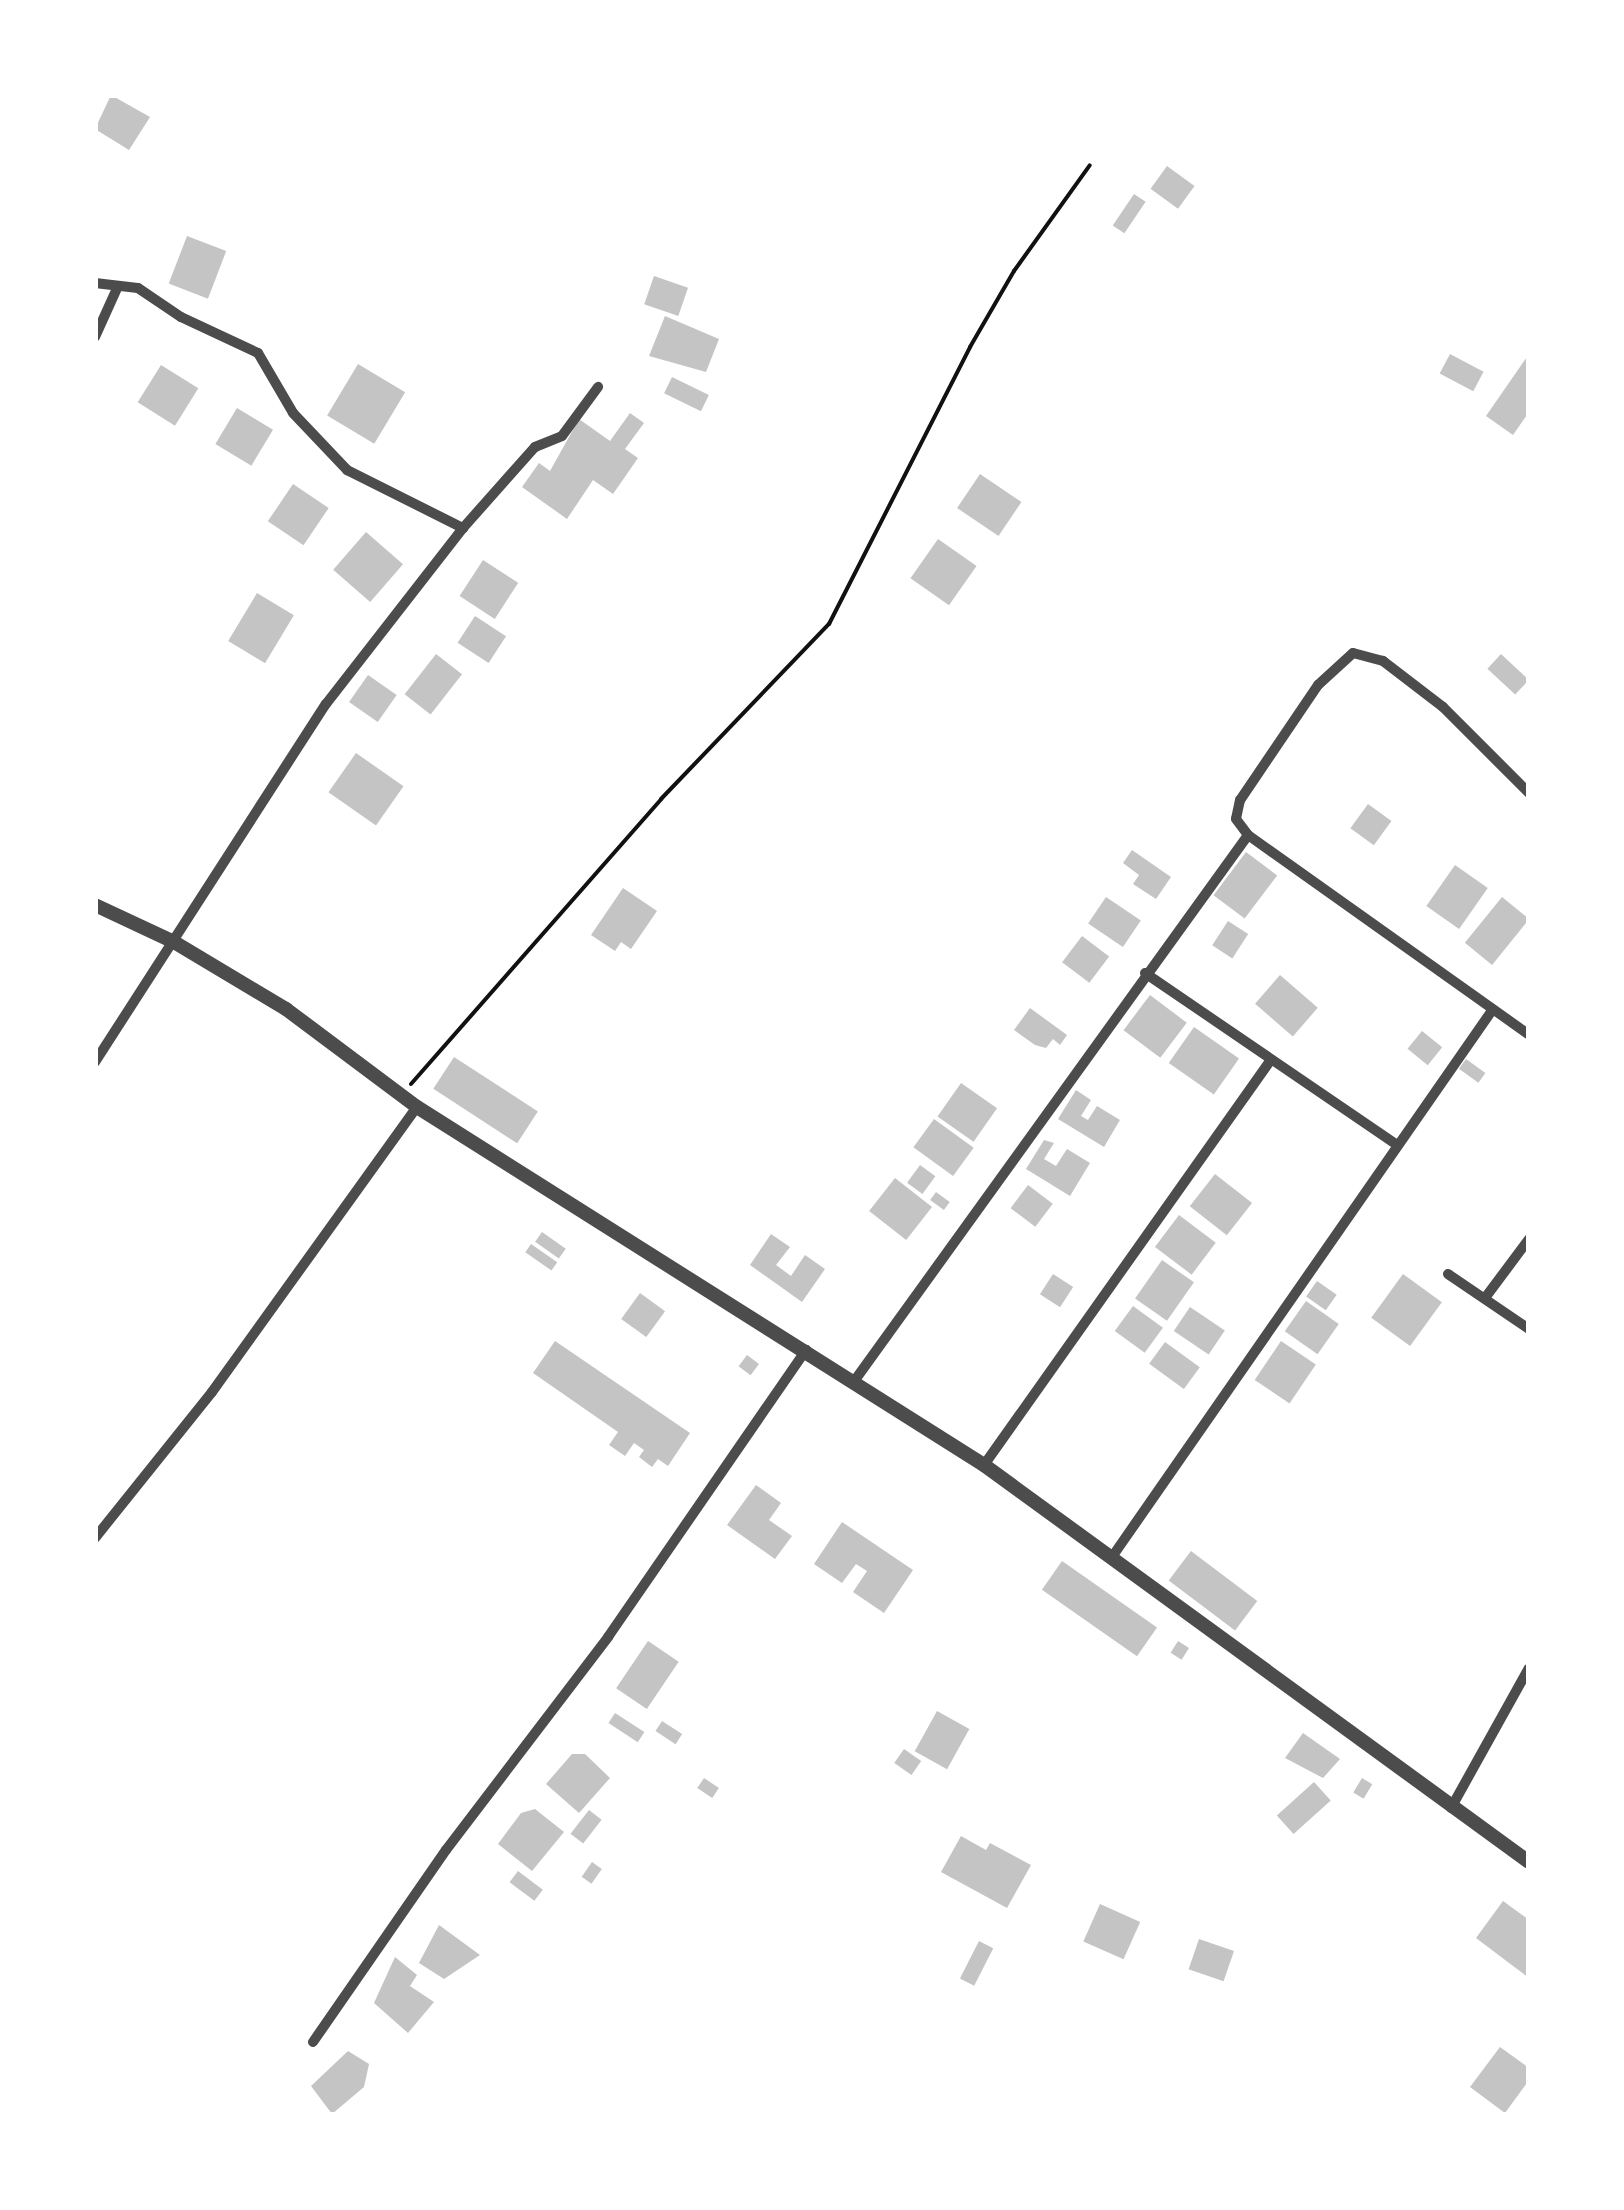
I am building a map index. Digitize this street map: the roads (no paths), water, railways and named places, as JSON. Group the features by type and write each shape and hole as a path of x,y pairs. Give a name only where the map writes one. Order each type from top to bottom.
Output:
{"street":[{"path":"95,283 138,288 258,354 302,424 346,470 464,528"},
{"path":"95,337 118,286"},
{"path":"95,1062 326,704 464,528 534,447 562,436 598,388"},
{"path":"1529,793 1443,707 1383,661 1353,654 1328,672 1240,800 1236,820 1248,834 1529,1035"},
{"path":"855,1380 1248,834"},
{"path":"95,906 174,942 286,1009 418,1107 984,1465 1450,1809 1529,1862"},
{"path":"1145,974 1397,1145"},
{"path":"1112,1557 1492,1009"},
{"path":"984,1465 1270,1060"},
{"path":"95,1538 212,1392 418,1107"},
{"path":"1485,1298 1529,1239"},
{"path":"1448,1274 1529,1329"},
{"path":"313,2042 446,1850 608,1637 806,1349"},
{"path":"1450,1809 1529,1668"}]}
